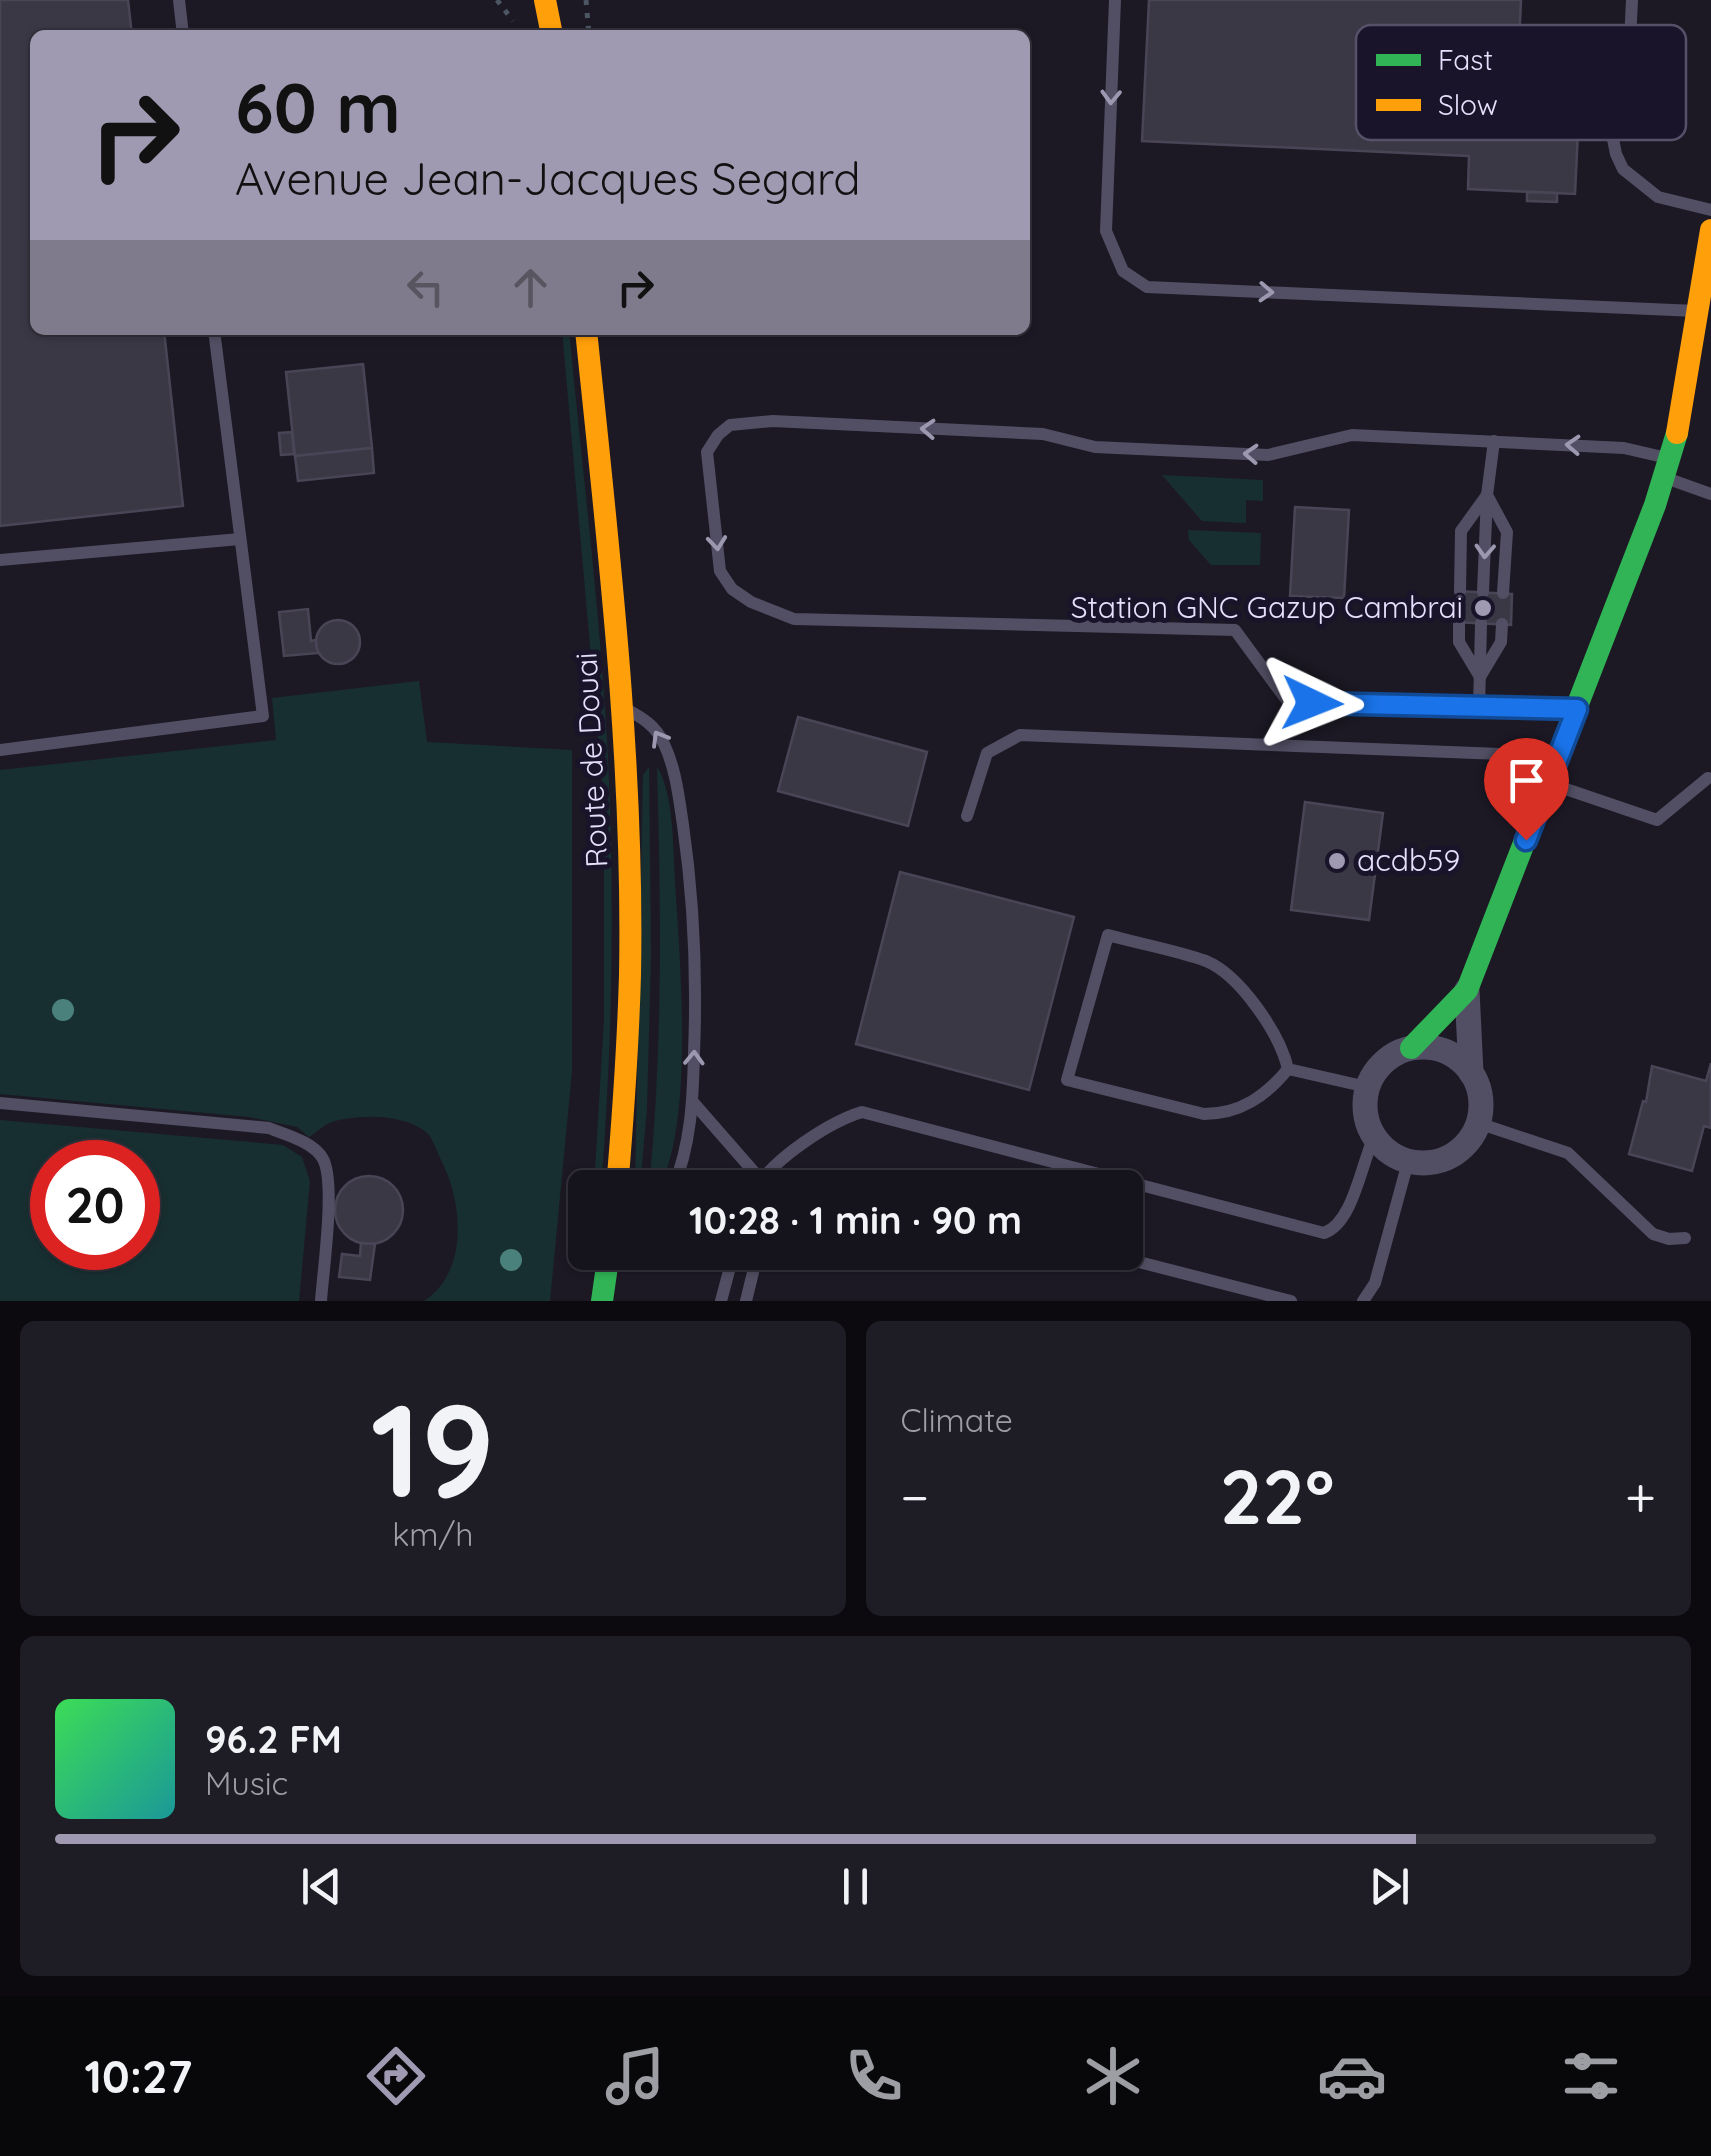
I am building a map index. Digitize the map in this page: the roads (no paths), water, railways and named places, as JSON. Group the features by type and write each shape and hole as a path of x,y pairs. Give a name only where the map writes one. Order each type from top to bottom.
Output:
{"main road":[{"path":"545,0 551,30"},
{"path":"1411,1048 1467,990 1667,468 1681,418 1708,271 1711,230"},
{"name":"Route de Douai","path":"586,335 621,706 629,846 628,1052 618,1170"},
{"path":"602,1301 607,1270"}],"street":[{"path":"1467,990 1472,1073 1480,1097 1478,1123 1470,1139 1451,1156 1426,1164 1393,1155 1374,1137 1365,1112 1367,1086 1387,1058 1411,1048 1428,1047 1445,1051 1472,1073"}],"lane":[{"path":"179,0 182,30"},
{"path":"1116,0 1106,231 1124,271 1147,287 1700,311"},
{"path":"1631,25 1632,0"},
{"path":"1613,140 1623,168 1658,197 1711,210"},
{"path":"0,750 263,716 215,335"},
{"path":"1577,709 1288,702 1235,630 794,619 772,612 732,589 720,571 708,452 730,425 773,421 1043,434 1095,447 1268,455 1352,435 1494,440 1624,448 1711,494"},
{"path":"1483,592 1487,495 1494,440"},
{"path":"1460,591 1462,532 1487,495"},
{"path":"1487,495 1507,532 1504,593"},
{"path":"0,560 240,540"},
{"path":"1459,622 1459,642 1480,677"},
{"path":"1478,709 1481,623"},
{"path":"1480,677 1501,642 1502,624"},
{"path":"621,706 650,723 658,733 672,768 691,879 692,1100 680,1170"},
{"path":"966,816 986,753 1020,735 1559,756"},
{"path":"1548,783 1657,820 1708,778"},
{"path":"1108,935 1208,962 1227,974 1274,1032 1288,1069 1260,1096 1224,1114 1204,1114 1067,1080 1108,935"},
{"path":"1288,1069 1367,1086"},
{"path":"692,1100 748,1170"},
{"path":"0,1104 270,1128 301,1140 323,1158 328,1185 322,1301"},
{"path":"774,1170 795,1150 862,1112 1083,1170"},
{"path":"1478,1123 1568,1152 1653,1234 1685,1238"},
{"path":"1143,1186 1324,1233 1346,1215 1374,1137"},
{"path":"1363,1301 1375,1283 1408,1162"},
{"path":"1143,1263 1291,1301"},
{"path":"720,1301 729,1270"},
{"path":"746,1301 754,1270"}],"place":[{"name":"Station GNC Gazup Cambrai","path":"1483,608"},
{"name":"acdb59","path":"1337,861"}]}
